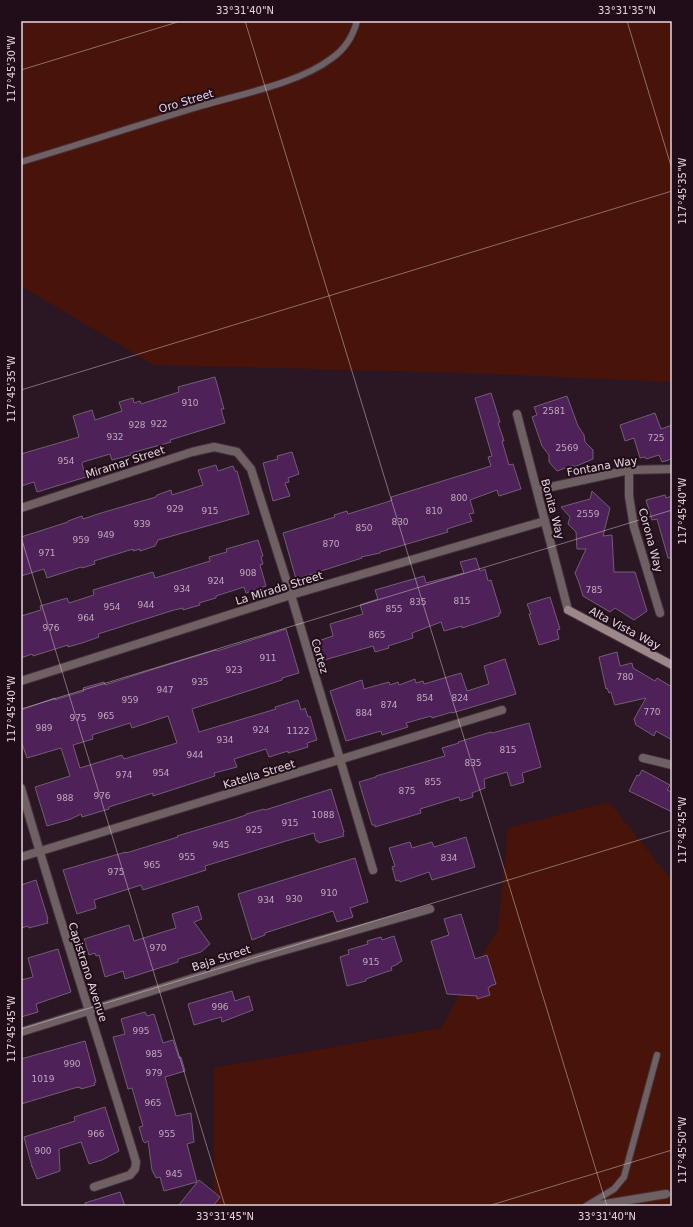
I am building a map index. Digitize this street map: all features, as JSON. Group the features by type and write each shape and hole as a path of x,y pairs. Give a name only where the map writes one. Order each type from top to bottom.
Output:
{"street":[{"name":"Bonita Way","path":"517,414 568,610"},
{"name":"Miramar Street","path":"21,508 192,452 214,447 237,452"},
{"name":"Cortez","path":"237,452 251,469 291,595 373,870"},
{"name":"Fontana Way","path":"537,490 629,470 672,469"},
{"name":"Corona Way","path":"629,470 629,496 634,528 660,613"},
{"name":"La Mirada Street","path":"21,681 291,595 546,521"},
{"name":"Alta Vista Way","path":"568,610 672,664"},
{"name":"Katella Street","path":"21,857 502,710"},
{"path":"643,758 672,765"},
{"name":"Capistrano Avenue","path":"21,788 39,852 136,1162 135,1170 130,1175 94,1187"},
{"name":"Baja Street","path":"21,1032 254,959 430,909"},
{"path":"593,1206 666,1194"}],"lane":[{"name":"Oro Street","path":"21,162 274,85 308,73 333,58 348,42 357,21"},
{"path":"586,1206 614,1189 624,1177 657,1054"}],"shaded area":[{"path":"21,21 672,21 672,382 469,373 154,365 21,286"},
{"path":"609,802 672,881 672,1206 214,1206 214,1068 441,1028 498,929 508,828"}],"building":[{"path":"215,377 224,409 221,409 225,423 170,440 171,442 131,453 131,455 112,460 110,454 83,462 82,464 86,477 37,492 34,482 21,486 21,454 79,437 73,416 92,410 95,420 122,411 119,402 133,398 134,403 140,401 141,404 179,392 178,387"},
{"path":"491,393 500,422 498,423 504,441 502,441 509,465 513,464 521,489 499,496 497,490 470,500 474,513 469,514 472,521 447,529 448,532 380,553 361,557 362,558 296,579 283,533 335,517 334,515 347,511 348,514 387,502 392,500 391,497 491,466 488,457 492,456 475,398"},
{"path":"567,396 578,426 584,435 585,442 593,450 593,459 574,467 573,465 557,471 549,462 549,455 542,446 532,417 537,415 534,407"},
{"path":"655,413 661,429 672,425 672,459 662,462 659,455 646,459 645,457 640,458 634,438 625,441 620,425"},
{"path":"292,452 299,474 288,478 289,482 285,483 290,496 273,501 263,463 278,459 277,456"},
{"path":"216,465 218,471 233,466 235,471 237,471 249,514 158,540 155,546 140,551 140,549 133,551 133,549 94,561 95,564 47,578 44,569 21,576 21,537 82,516 83,519 156,497 157,495 171,490 172,495 203,485 198,470"},
{"path":"592,491 610,508 603,536 612,535 614,572 635,572 647,611 634,620 615,608 610,612 583,596 575,573 586,549 577,549 576,532 568,524 570,517 561,507 590,499"},
{"path":"665,495 666,498 672,496 672,558 668,558 657,519 652,520 646,500"},
{"path":"258,540 263,556 261,557 263,564 260,565 266,586 246,593 244,587 216,596 216,598 199,603 200,605 183,610 183,608 174,610 98,634 99,637 82,643 68,647 68,645 33,656 32,654 21,658 21,616 41,610 40,606 67,598 69,603 94,595 93,590 153,572 155,578 210,561 209,557 227,552 226,549"},
{"path":"476,558 480,571 485,569 488,581 491,580 501,613 499,613 499,616 462,628 462,626 444,631 441,622 412,633 413,638 388,646 389,648 375,652 373,646 321,661 315,642 333,636 330,624 363,614 360,605 378,599 375,590 424,576 426,583 464,573 460,562"},
{"path":"550,597 560,629 557,630 559,639 539,645 527,604"},
{"path":"286,629 299,673 282,678 282,680 192,709 199,732 276,709 275,707 298,700 301,710 305,708 308,717 310,716 317,740 307,743 308,747 288,753 288,751 269,757 266,749 234,759 237,767 214,773 215,776 153,796 153,793 82,817 81,814 71,819 47,826 35,787 70,776 61,748 27,758 21,741 21,710 55,698 55,700 84,691 83,688 104,682 105,685 216,650 217,651","holes":["168,716 177,743 124,759 122,755 80,768 73,745 93,739 92,735 130,723 132,728"]},
{"path":"617,652 620,666 632,663 633,668 655,681 657,678 672,687 672,740 656,731 654,736 636,725 634,719 646,698 615,705 611,692 609,693 607,688 606,689 599,657"},
{"path":"505,659 516,694 452,713 432,718 431,716 406,723 408,727 382,735 381,731 346,741 330,691 362,680 364,689 389,682 390,685 398,682 399,685 415,679 416,683 423,681 424,684 461,673 467,691 489,684 484,666"},
{"path":"529,723 541,767 522,773 524,782 511,786 507,772 484,779 485,788 472,793 473,797 460,801 459,797 420,809 421,813 375,827 375,825 372,825 359,782 445,756 442,748 459,743 458,742"},
{"path":"642,770 670,785 667,790 672,792 672,812 629,791 637,775 639,776"},
{"path":"331,789 344,836 319,843 316,841 314,833 286,841 205,866 206,870 143,890 141,885 94,900 96,908 77,914 63,870 126,853 246,814 265,810"},
{"path":"466,837 475,867 432,880 429,872 400,882 399,880 396,881 392,867 395,866 389,848 410,842 412,848 432,842 434,847"},
{"path":"355,858 368,902 350,908 353,917 337,922 333,911 265,933 265,935 252,940 238,894"},
{"path":"36,880 48,923 29,928 28,926 21,928 21,885"},
{"path":"198,906 202,919 194,922 210,944 201,952 178,959 178,962 125,979 123,971 105,977 99,955 96,956 95,953 89,955 84,939 129,925 134,941 176,928 172,914"},
{"path":"461,914 475,959 487,955 496,984 488,988 490,995 477,999 477,996 447,994 431,941 449,935 444,919"},
{"path":"394,936 402,961 391,967 392,970 366,979 366,981 347,986 340,957 349,954 348,950 368,944 367,941 381,937 382,940"},
{"path":"58,949 71,992 36,1004 38,1012 21,1017 21,980 33,977 28,958"},
{"path":"232,991 235,1001 249,996 253,1010 222,1022 221,1017 194,1025 188,1004"},
{"path":"145,1012 147,1016 154,1014 163,1043 173,1040 179,1058 181,1057 185,1071 165,1077 176,1116 191,1113 194,1142 187,1144 197,1182 164,1191 160,1177 156,1178 152,1170 148,1141 145,1143 143,1141 139,1127 143,1126 132,1088 128,1089 113,1037 125,1034 121,1019"},
{"path":"85,1041 96,1082 94,1083 95,1085 81,1089 78,1087 21,1104 21,1059"},
{"path":"105,1107 119,1151 102,1160 89,1164 81,1142 59,1149 60,1171 37,1179 32,1167 24,1137 75,1121 74,1117"},
{"path":"199,1180 220,1197 213,1206 178,1206"},
{"path":"120,1192 125,1206 85,1206 85,1203"}]}
